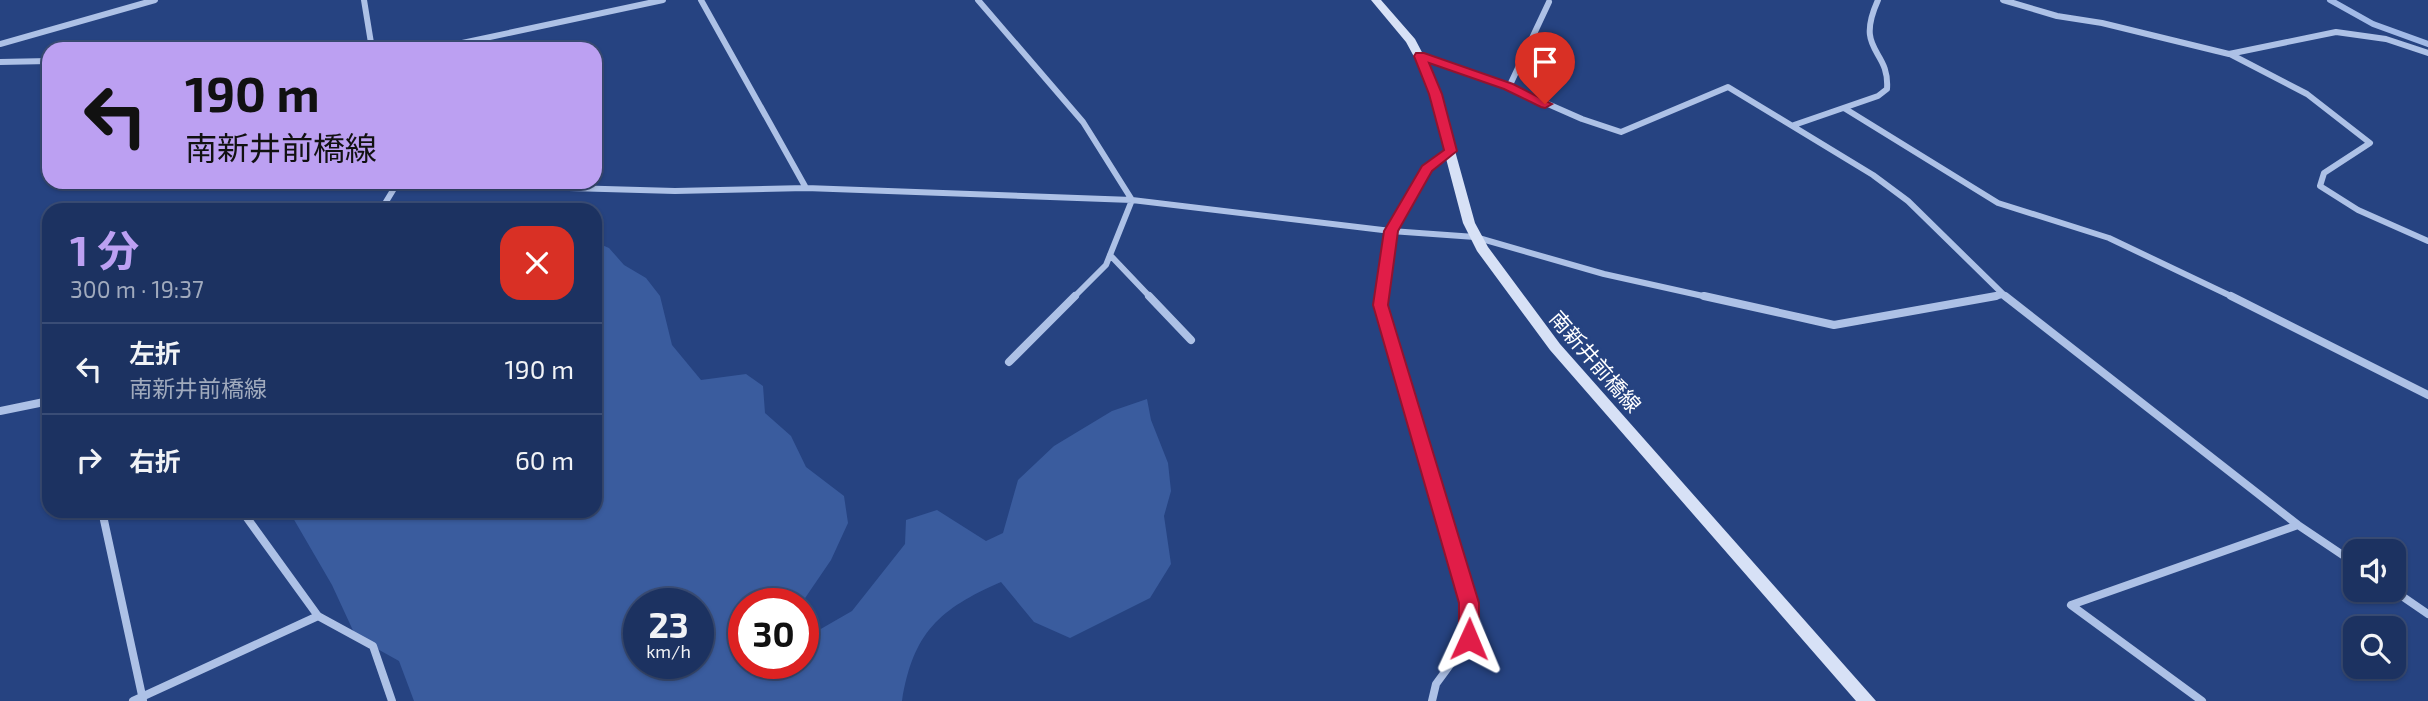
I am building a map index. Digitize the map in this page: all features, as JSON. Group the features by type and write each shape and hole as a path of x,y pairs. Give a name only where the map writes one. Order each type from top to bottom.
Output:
{"main road":[{"name":"南新井前橋線","path":"1376,0 1394,19 1420,56 1436,94 1475,237 1555,346 1867,701"}],"street":[{"path":"0,44 155,0"},
{"path":"364,0 371,42"},
{"path":"467,42 663,0"},
{"path":"701,0 806,188"},
{"path":"978,0 1083,122 1132,200"},
{"path":"1794,125 1844,108 1887,89 1887,76 1869,39 1867,23 1878,0"},
{"path":"2003,0 2057,16 2102,23 2229,54 2307,94 2370,143 2324,173 2320,186 2339,201 2428,241"},
{"path":"1509,87 1549,2"},
{"path":"2229,54 2336,32 2386,39 2428,53"},
{"path":"1420,56 1509,87 1582,119 1621,132 1728,87 1794,125 1908,201 2003,295 2298,525 2343,555"},
{"path":"0,62 42,61"},
{"path":"1844,108 1998,203 2109,238 2308,332 2428,395"},
{"path":"1432,701 1436,684 1469,639 1469,603 1381,305 1391,231 1427,169 1451,151"},
{"path":"602,189 675,191 806,188 1132,200 1391,231 1475,237 1604,274 1834,325 2003,295"},
{"path":"1009,362 1106,265 1132,200"},
{"path":"1110,255 1191,340"},
{"path":"0,411 42,402"},
{"path":"103,518 139,700 317,616"},
{"path":"247,518 317,616 373,646 392,701"},
{"path":"2203,701 2071,605 2298,525"},
{"path":"2406,599 2428,614"}],"shaded area":[{"path":"602,245 609,248 624,265 646,278 660,296 672,345 701,380 746,374 763,386 765,413 791,436 806,467 844,496 848,523 831,560 812,588 728,588 728,679 819,679 819,630 852,611 905,544 906,520 937,510 986,541 1003,533 1018,480 1054,446 1112,411 1147,399 1151,420 1168,463 1171,491 1164,516 1171,564 1150,598 1070,638 1034,622 1001,582 961,602 932,626 913,658 902,701 414,701 399,661 356,637 332,585 293,518 602,518"}],"waterway":[{"path":"2330,0 2373,24 2428,44"}],"route":[{"path":"1469,639 1469,603 1381,305 1391,231 1427,169 1451,151 1436,94 1420,56 1509,87 1545,104"}]}
